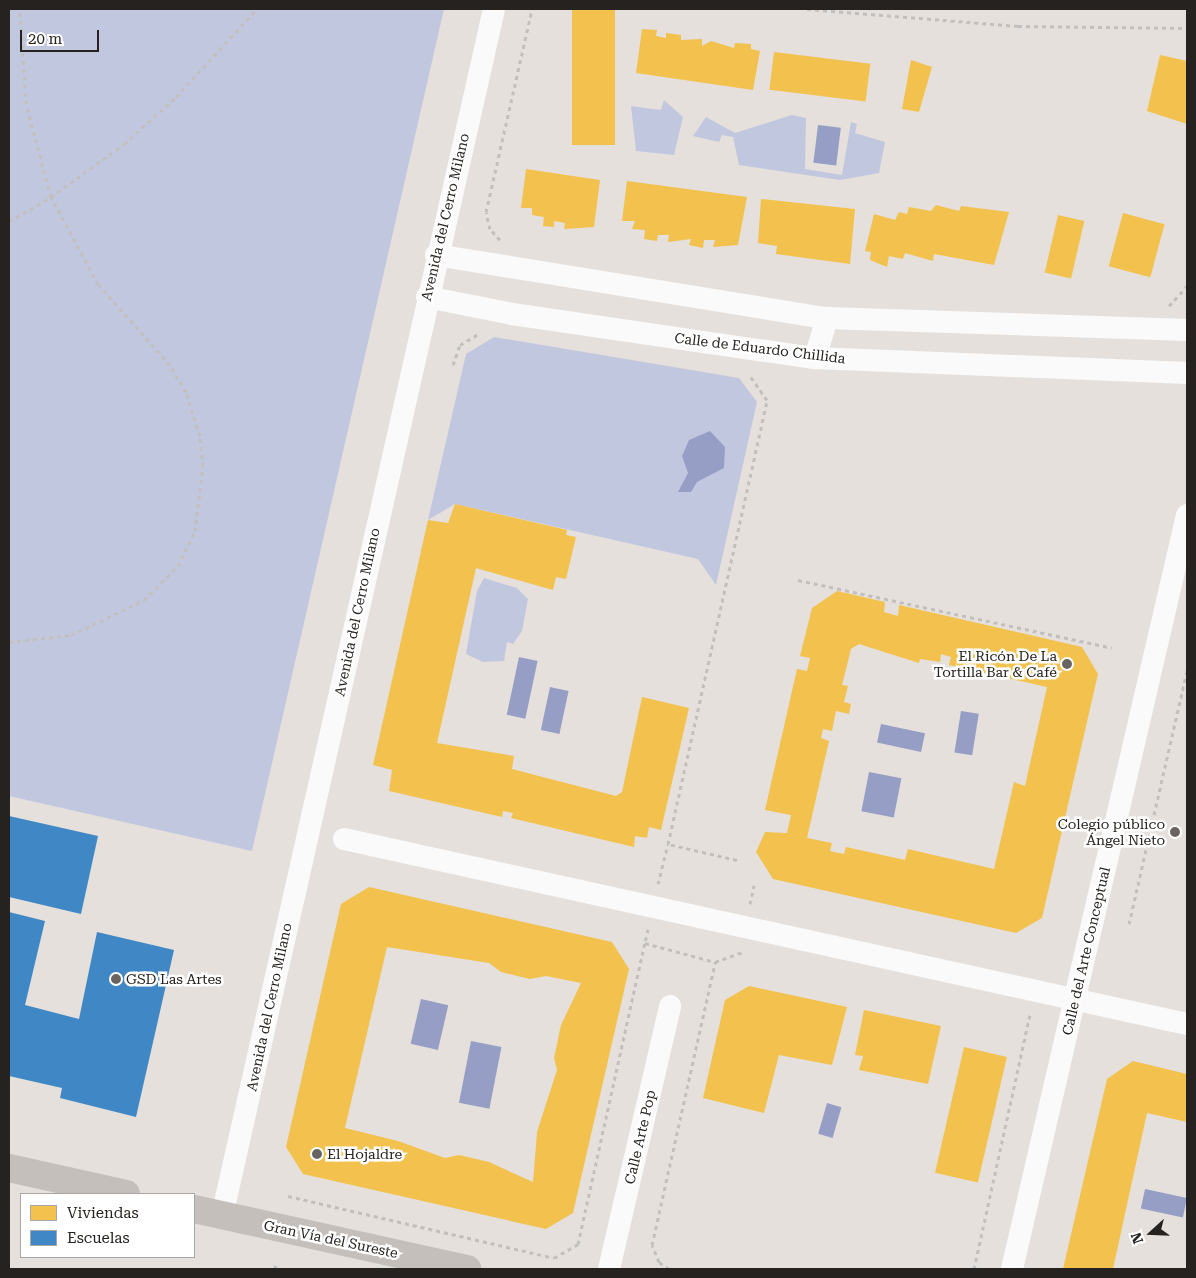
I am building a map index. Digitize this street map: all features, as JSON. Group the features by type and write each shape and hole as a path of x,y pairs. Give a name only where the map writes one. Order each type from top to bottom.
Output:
{"main road":[{"path":"9,1168 122,1193"},
{"name":"Gran Vía del Sureste","path":"195,1209 468,1269"}],"street":[{"name":"Avenida del Cerro Milano","path":"222,1216 436,255 494,9"},
{"path":"436,255 827,318 1187,330"},
{"name":"Calle de Eduardo Chillida","path":"427,297 512,314 815,358 1187,373"},
{"path":"815,358 827,318"},
{"name":"Calle del Arte Conceptual","path":"1012,1269 1187,515"},
{"path":"344,839 1187,1024"},
{"name":"Calle Arte Pop","path":"610,1269 670,1006"}],"path":[{"path":"9,642 71,635 144,600 178,566 194,531 201,499 200,436 186,392 170,365 98,284 51,198 26,104 20,9"},
{"path":"9,221 51,198 176,97 257,9"},
{"path":"504,245 490,229 486,212 532,9"},
{"path":"807,9 1018,26 1187,28"},
{"path":"453,364 460,345 489,330"},
{"path":"737,860 668,844 767,400 757,380 744,370"},
{"path":"798,580 1112,648"},
{"path":"1129,924 1187,670"},
{"path":"288,1196 554,1258 578,1244 645,943"},
{"path":"670,1269 659,1262 652,1245 716,962 742,952 752,954"},
{"path":"974,1269 1030,1013 1020,1011"},
{"path":"275,1269 276,1264"}],"shaded area":[{"path":"9,9 444,9 252,851 9,796"},
{"path":"664,100 683,117 674,155 636,151 631,106 661,110"},
{"path":"792,115 806,118 805,169 842,175 851,122 857,124 855,133 885,142 879,173 840,180 739,165 733,137 722,135 719,142 693,136 706,117 735,133"},
{"path":"818,125 841,128 836,166 813,163"},
{"path":"494,337 739,378 757,402 716,585 698,559 455,504 428,520 466,354"},
{"path":"710,431 725,447 724,468 697,482 691,492 678,492 688,473 682,456 689,440"},
{"path":"484,578 517,588 528,599 522,631 513,644 507,642 504,661 483,662 466,654 477,591"},
{"path":"519,657 538,661 525,719 507,715"},
{"path":"550,687 569,691 559,734 541,730"},
{"path":"961,711 979,714 972,755 954,752"},
{"path":"881,724 925,733 921,752 877,743"},
{"path":"869,772 901,778 894,818 861,811"},
{"path":"421,999 448,1005 438,1050 411,1044"},
{"path":"471,1041 501,1047 489,1109 459,1103"},
{"path":"827,1103 841,1107 833,1138 818,1134"},
{"path":"1145,1189 1187,1198 1183,1218 1141,1209"}],"building: Viviendas":[{"path":"572,9 615,9 615,145 572,145"},
{"path":"642,29 657,30 656,36 666,38 666,33 681,35 681,40 702,39 702,46 711,41 734,48 735,43 751,44 751,49 760,51 753,90 636,73"},
{"path":"774,52 870,64 866,102 769,90"},
{"path":"1160,55 1187,61 1187,124 1147,111"},
{"path":"911,60 932,67 919,112 902,109"},
{"path":"526,169 600,180 594,227 564,229 565,223 554,221 554,227 543,226 544,217 532,215 532,208 521,208"},
{"path":"627,181 747,197 738,245 713,247 715,240 704,240 703,248 689,245 691,239 668,242 669,235 658,235 657,241 644,239 645,230 632,229 635,221 622,221"},
{"path":"761,199 855,209 850,264 776,254 777,246 758,243"},
{"path":"936,205 959,211 961,206 1009,212 994,265 934,254 933,261 905,253 903,259 889,256 887,267 870,260 871,252 865,251 874,214 895,220 899,212 907,214 909,207 931,211"},
{"path":"1123,213 1165,224 1150,277 1109,266"},
{"path":"1058,215 1084,221 1071,279 1045,272"},
{"path":"455,504 567,530 566,535 576,537 566,579 556,577 553,590 476,568 437,743 514,756 512,769 616,796 622,792 642,697 689,708 661,830 649,827 647,838 635,836 634,847 511,818 513,813 503,811 502,817 389,791 392,770 373,765 428,520 448,523"},
{"path":"837,591 885,602 884,612 898,616 899,605 1082,647 1098,674 1042,918 1016,933 773,879 756,852 765,832 787,833 791,815 765,810 797,669 807,671 810,658 800,656 812,608","holes":["859,644 919,663 920,659 940,662 941,654 951,657 949,665 1047,687 1025,786 1014,782 994,869 908,849 905,860 846,847 844,854 830,851 832,843 807,838 829,741 821,738 823,729 832,731 836,711 849,714 851,704 844,702 848,686 842,685 851,649"]},
{"path":"369,887 612,942 629,969 573,1213 546,1229 303,1174 286,1147 341,904","holes":["387,947 489,963 501,972 530,979 546,976 581,983 561,1025 554,1058 557,1070 537,1132 533,1182 489,1162 459,1155 445,1158 398,1141 345,1128"]},
{"path":"749,986 847,1007 832,1065 779,1055 764,1113 703,1098 725,1000"},
{"path":"864,1010 941,1026 928,1084 859,1070 863,1056 855,1055"},
{"path":"964,1047 1007,1057 978,1183 935,1173"},
{"path":"1133,1061 1187,1074 1187,1122 1147,1113 1113,1269 1063,1269 1107,1079"}],"building: Escuelas":[{"path":"9,816 98,836 81,914 9,897"},
{"path":"9,912 45,921 25,1005 79,1019 97,932 174,950 136,1117 60,1098 62,1088 9,1076"}],"place":[{"name":"El Ricón De La Tortilla Bar & Café","path":"1067,664"},
{"name":"Colegio público Ángel Nieto","path":"1175,832"},
{"name":"GSD Las Artes","path":"116,979"},
{"name":"El Hojaldre","path":"317,1154"}]}
